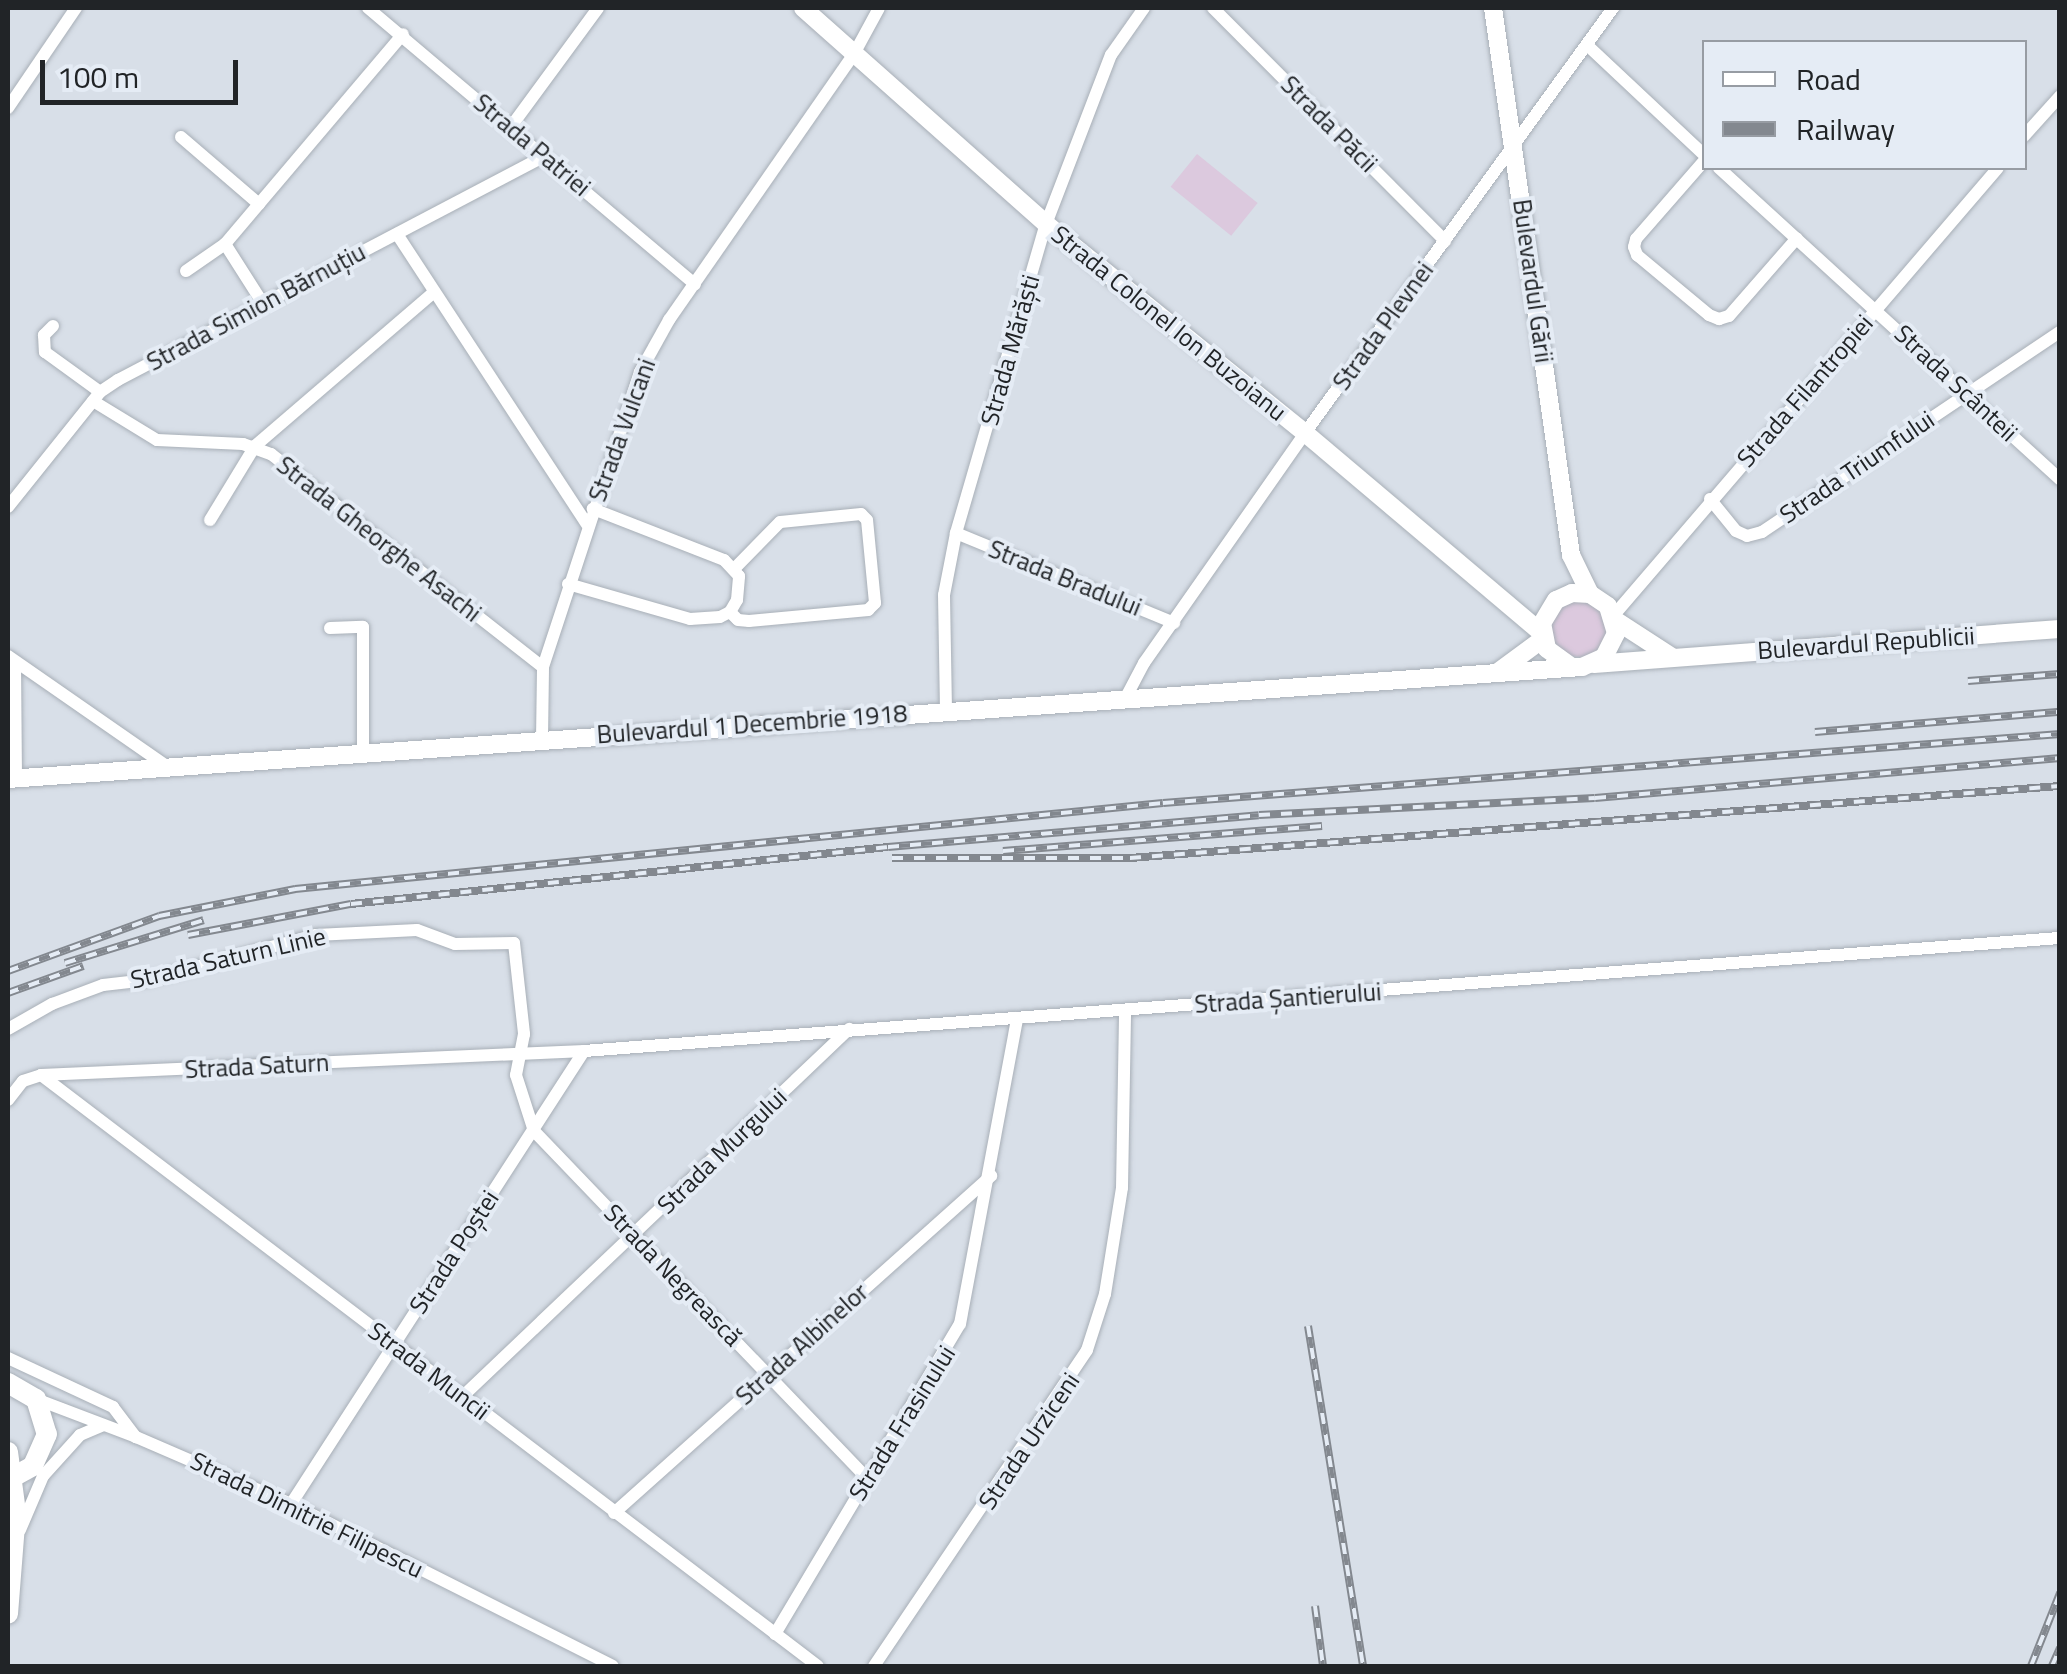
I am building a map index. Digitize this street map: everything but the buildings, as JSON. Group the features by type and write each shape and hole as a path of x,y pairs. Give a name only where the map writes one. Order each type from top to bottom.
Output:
{"main road":[{"name":"Strada Colonel Ion Buzoianu","path":"802,8 1046,224 1306,433 1542,636"},
{"name":"Bulevardul Gării","path":"1493,8 1571,555 1564,595"},
{"name":"Bulevardul Gării","path":"1571,555 1590,594"},
{"path":"1498,673 1542,636 1549,606 1564,595 1590,594 1614,618 1672,657"},
{"path":"1542,636 1553,656 1570,666 1593,664 1612,646 1614,618"},
{"name":"Bulevardul Republicii","path":"1593,664 2060,630"},
{"name":"Bulevardul 1 Decembrie 1918","path":"12,778 1570,666"},
{"path":"8,1383 36,1399 47,1434 33,1466 11,1480"},
{"path":"8,1452 15,1542 8,1614"}],"street":[{"path":"8,108 76,8"},
{"name":"Strada Patriei","path":"368,8 695,284"},
{"path":"510,128 598,8"},
{"name":"Strada Vulcani","path":"542,740 543,667 640,372 695,284 854,54 879,8"},
{"name":"Strada Mărăști","path":"946,710 944,595 956,533 1046,224 1111,55 1144,8"},
{"name":"Strada Păcii","path":"1213,8 1445,241"},
{"name":"Strada Plevnei","path":"1125,698 1306,433 1613,8"},
{"path":"186,271 225,244 403,34"},
{"path":"1586,46 1702,156"},
{"path":"2027,133 2060,96"},
{"path":"181,138 258,204"},
{"name":"Strada Simion Bărnuțiu","path":"8,507 97,397 262,302 544,156"},
{"path":"1702,160 1636,239 1634,247 1637,255 1709,315 1719,319 1729,316 1797,238"},
{"name":"Strada Scânteii","path":"1721,170 2060,478"},
{"name":"Strada Filantropiei","path":"1614,618 1710,500 1996,170"},
{"path":"398,234 587,524"},
{"path":"225,244 262,302"},
{"path":"210,520 255,446 434,292"},
{"name":"Strada Gheorghe Asachi","path":"53,326 44,336 45,352 97,397 157,440 255,446 543,667"},
{"name":"Strada Triumfului","path":"1710,500 1736,532 1754,535 2060,332"},
{"path":"592,509 694,546 735,568 740,588 730,612"},
{"path":"730,612 738,620 748,621 868,610 875,602 867,520 861,514 780,522 735,568"},
{"name":"Strada Bradului","path":"956,533 1174,622"},
{"path":"568,584 690,619 730,612"},
{"path":"330,628 363,627 363,753"},
{"path":"11,660 168,767"},
{"path":"11,660 12,778"},
{"name":"Strada Saturn Linie","path":"8,1029 52,1004 103,984 147,980 290,940 356,931 417,930 455,944 509,941 516,947 524,1034 517,1054"},
{"name":"Strada Șantierului","path":"517,1054 2060,938"},
{"name":"Strada Urziceni","path":"874,1666 1079,1368 1091,1340 1105,1294 1122,1188 1125,1010"},
{"name":"Strada Frasinului","path":"775,1634 960,1324 991,1176 1017,1018"},
{"name":"Strada Murgului","path":"463,1396 849,1028"},
{"name":"Strada Poștei","path":"290,1504 584,1051"},
{"name":"Strada Saturn","path":"41,1076 517,1054"},
{"name":"Strada Negrească","path":"517,1054 517,1081 534,1130 867,1478"},
{"path":"8,1100 23,1081 41,1076"},
{"name":"Strada Muncii","path":"41,1076 818,1666"},
{"name":"Strada Albinelor","path":"614,1512 991,1176"},
{"name":"Strada Dimitrie Filipescu","path":"8,1358 112,1407 136,1437 290,1504 613,1666"},
{"path":"36,1399 136,1437"},
{"path":"15,1542 38,1484 80,1436 103,1425"},
{"path":"33,1466 68,1448"}],"shaded area":[{"path":"1197,154 1258,203 1231,236 1171,187"},
{"path":"1579,601 1599,609 1607,629 1599,649 1579,657 1559,649 1551,629 1559,609"}],"railway":[{"path":"1968,681 2060,674"},
{"path":"1815,732 2060,712"},
{"path":"8,971 159,916 295,889 1163,803 2060,734"},
{"path":"188,935 351,904 888,847 1259,815 1595,798 2060,758"},
{"path":"892,858 1130,858 2060,786"},
{"path":"1003,851 1322,826"},
{"path":"65,963 204,920"},
{"path":"8,993 83,966"},
{"path":"1308,1326 1363,1666"},
{"path":"2031,1666 2060,1593"},
{"path":"1315,1606 1323,1666"},
{"path":"2052,1666 2060,1648"}]}
